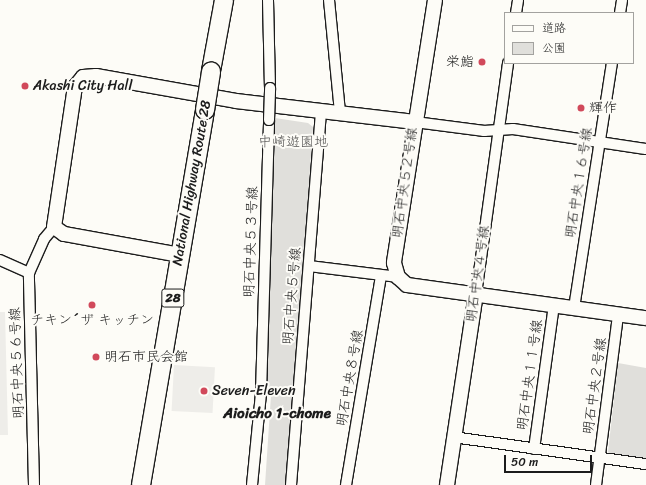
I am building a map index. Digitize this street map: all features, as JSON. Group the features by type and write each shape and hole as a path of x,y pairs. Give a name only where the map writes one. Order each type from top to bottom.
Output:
{"highway":[{"name":"National Highway Route 28","path":"141,485 224,0"}],"street":[{"name":"明石中央５３号線","path":"252,485 260,393 270,88 268,0"},
{"path":"329,0 340,112"},
{"path":"435,0 415,122 599,141 646,149"},
{"path":"516,12 518,0"},
{"path":"620,12 622,0"},
{"name":"明石中央４号線","path":"447,485 453,437 476,294 508,64"},
{"name":"明石中央１６号線","path":"574,308 612,64"},
{"name":"明石中央５２号線","path":"54,227 76,87 83,77 96,76 236,101 415,122 394,263 398,277"},
{"name":"明石中央５号線","path":"291,485 321,110"},
{"path":"0,260 29,273 44,239 54,227 64,234 180,254"},
{"path":"309,266 398,277 407,285 646,318"},
{"name":"明石中央５６号線","path":"29,273 34,485"},
{"name":"明石中央８号線","path":"346,485 381,276"},
{"name":"明石中央１１号線","path":"534,449 554,305"},
{"name":"明石中央２号線","path":"596,485 618,315"},
{"path":"453,437 646,464"}],"shaded area":[{"path":"0,312 5,312 8,435 0,435"},
{"path":"174,365 215,367 213,413 172,411"}],"green space":[{"name":"中崎遊園地","path":"275,118 308,123 313,127 288,485 265,485 271,395 267,392"},
{"path":"618,363 646,368 646,462 613,457 608,452"}],"place":[{"name":"栄鮨","path":"482,62"},
{"name":"Akashi City Hall","path":"25,86"},
{"name":"輝作","path":"581,108"},
{"name":"チキン´ザ キッチン","path":"92,305"},
{"name":"明石市民会館","path":"96,357"},
{"name":"Seven-Eleven","path":"204,391"}],"district":[{"name":"Aioicho 1-chome","path":"277,414"}]}
